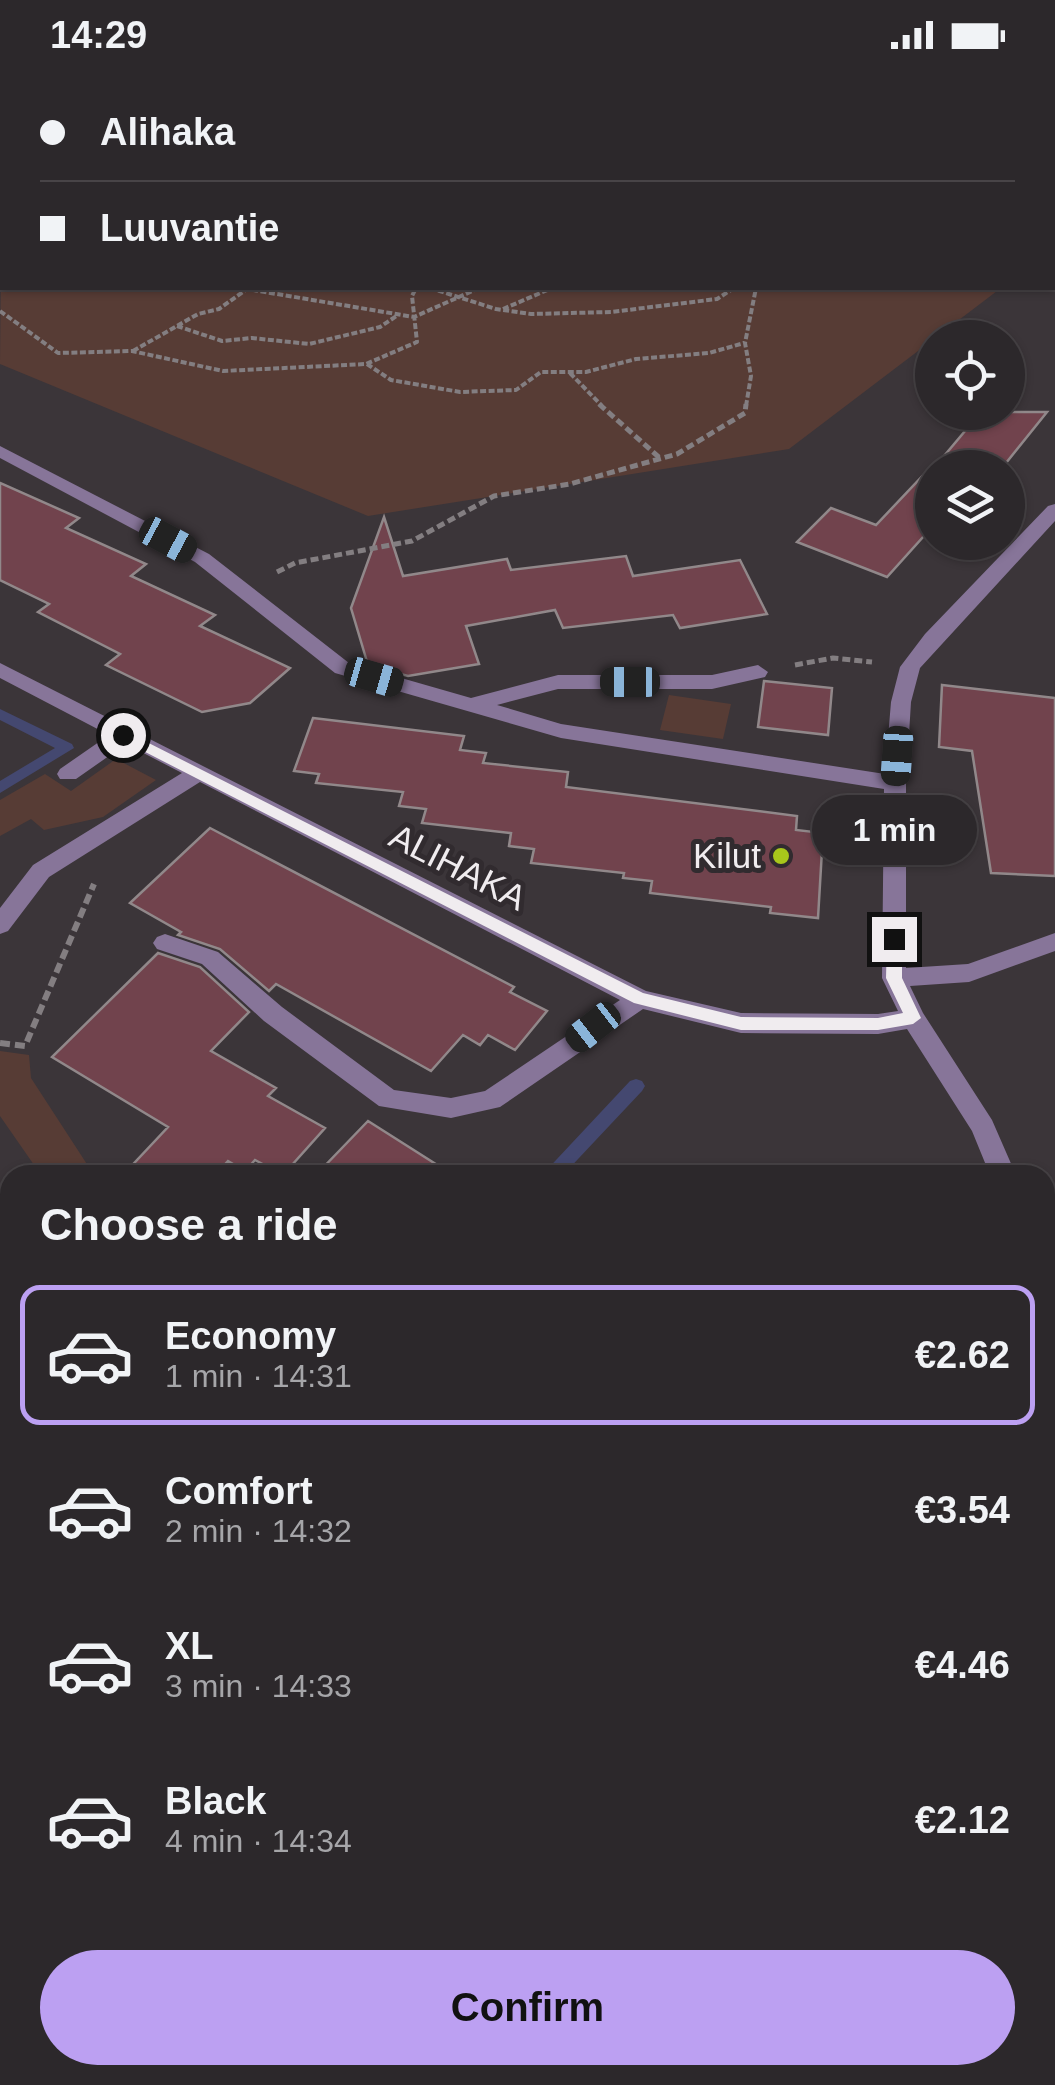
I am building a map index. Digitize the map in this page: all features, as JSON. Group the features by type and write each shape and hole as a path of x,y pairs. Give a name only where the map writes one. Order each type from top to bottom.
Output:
{"street":[{"path":"1,451 202,558 342,668 561,730 895,783"},
{"path":"999,1165 983,1128 913,1018 894,978 895,783 900,702 910,667 1055,510"},
{"name":"ALIHAKA","path":"0,670 196,774 640,998 741,1024 878,1024 913,1018"},
{"path":"472,705 558,682 712,682 758,672"},
{"path":"68,774 123,735"},
{"path":"0,925 41,871 196,774"},
{"path":"894,978 969,973 1055,942"},
{"path":"165,943 210,958 273,1014 388,1098 451,1108 491,1100 640,998"}],"path":[{"path":"132,351 198,314 219,310 246,290"},
{"path":"253,290 414,317 474,290"},
{"path":"0,311 58,353 132,351 223,371 366,364 417,342 412,296 415,290"},
{"path":"439,290 500,311 549,315 717,299 731,290"},
{"path":"500,311 547,290"},
{"path":"241,589 295,563 412,541 494,496 570,484 677,454 745,413 752,376 744,343 756,290"},
{"path":"177,326 222,341 252,338 309,344 380,328 400,314"},
{"path":"366,364 390,380 460,392 516,390 541,372 586,372 636,359 708,352 744,343"},
{"path":"569,372 611,416 661,458"},
{"path":"758,672 833,658 883,664"},
{"path":"0,1043 25,1046 100,872"}],"shaded area":[{"path":"1,290 998,290 959,320 915,320 915,353 789,449 368,516 0,364"},
{"path":"669,695 731,704 723,739 660,730"},
{"path":"116,759 156,780 103,817 44,830 31,819 0,836 0,800 45,774 71,791"},
{"path":"0,1051 29,1055 31,1078 88,1165 34,1165 0,1116"}],"building":[{"path":"1025,412 1047,412 1016,450 949,450 966,430 1025,430"},
{"path":"0,483 79,518 66,528 146,564 131,576 215,615 200,626 290,668 250,703 202,712 106,665 120,654 38,612 49,604 0,580"},
{"path":"915,484 915,546 887,577 797,542 831,508 876,525"},
{"path":"384,517 403,576 507,559 511,570 626,556 633,576 740,560 767,614 680,628 673,615 563,628 555,610 466,626 479,664 408,676 368,665 351,608"},
{"path":"764,681 832,688 828,735 758,727"},
{"path":"942,685 1055,698 1055,876 991,873 972,751 939,747"},
{"path":"313,718 464,736 460,750 486,753 483,763 568,772 566,787 797,816 796,830 823,833 818,918 770,913 771,907 650,893 652,881 623,878 624,873 531,863 534,849 509,846 511,833 422,823 426,809 399,806 403,792 316,783 319,774 294,771"},
{"path":"210,828 514,987 510,992 547,1011 515,1050 488,1035 480,1045 463,1035 431,1071 276,984 269,991 220,949 178,935 181,932 130,903"},
{"path":"158,953 200,967 249,1012 211,1051 276,1088 268,1096 325,1128 292,1165 264,1165 255,1160 250,1165 228,1161 224,1165 132,1165 168,1127 52,1057"},
{"path":"368,1121 437,1165 326,1165"}],"waterway":[{"path":"0,714 67,748 0,788"},
{"path":"561,1165 636,1086"}],"place":[{"name":"Kilut","path":"781,856"}],"route":[{"path":"123,735 640,998 741,1024 878,1024 913,1018 894,978 894,939"}]}
